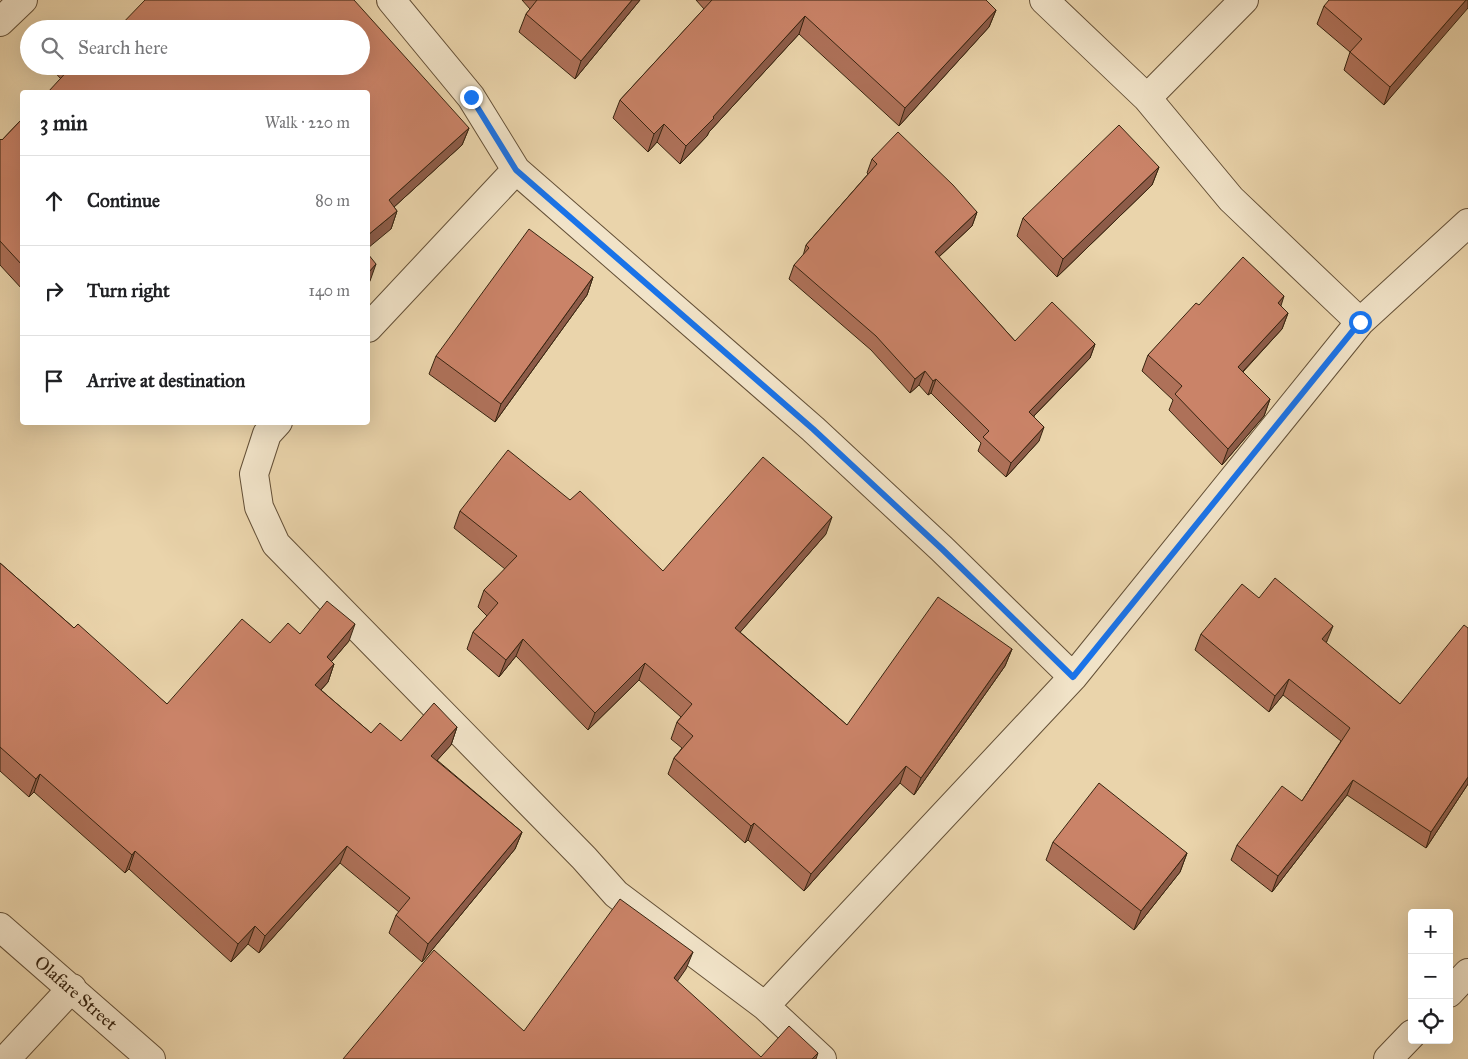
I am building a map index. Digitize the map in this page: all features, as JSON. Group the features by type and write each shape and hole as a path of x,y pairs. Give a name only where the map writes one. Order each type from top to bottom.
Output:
{"street":[{"path":"0,22 23,0"},
{"path":"391,0 471,97 516,170 813,429 942,549 1073,677"},
{"path":"1044,0 1147,98 1231,199 1360,322"},
{"path":"1147,98 1244,0"},
{"path":"370,326 516,170"},
{"path":"765,1006 1073,677 1360,322 1468,223"},
{"path":"276,425 268,434 254,474 259,507 276,544 584,858 616,894 765,1006 822,1059"},
{"name":"Olafare Street","path":"0,927 151,1059"},
{"path":"1453,989 1468,973"},
{"path":"6,1059 72,988"},
{"path":"1388,1059 1408,1038"}],"building":[{"path":"145,0 354,0 469,128 389,200 397,211 370,233 370,90 50,90 64,75 370,75 370,20 126,20"},
{"path":"537,0 632,0 581,61 526,14"},
{"path":"712,0 986,0 996,10 905,108 805,16 714,118 686,146 664,124 654,134 620,100"},
{"path":"1329,0 1466,0 1390,87 1350,52 1362,39 1324,6"},
{"path":"20,121 20,263 0,241 0,140"},
{"path":"1119,125 1159,167 1063,259 1023,218"},
{"path":"898,132 953,185 977,212 935,252 1015,341 1052,302 1095,344 1029,412 1044,427 1011,463 983,437 989,431 936,379 933,381 925,371 915,379 876,336 794,265 809,248 806,245 877,164 872,159"},
{"path":"529,229 593,277 501,404 436,356"},
{"path":"370,256 376,264 370,271"},
{"path":"1243,257 1284,296 1278,303 1288,313 1238,367 1270,399 1228,449 1175,394 1182,386 1148,355 1196,303 1199,305"},
{"path":"508,450 570,500 580,491 663,571 763,457 832,517 735,628 847,725 938,597 1012,649 921,778 906,766 811,874 754,823 751,826 674,758 693,736 677,722 692,704 645,663 595,713 523,639 506,660 473,632 498,603 484,590 517,556 460,511"},
{"path":"0,563 74,628 78,624 167,704 242,619 270,643 288,623 300,634 327,601 355,624 327,657 334,664 315,685 371,733 380,723 401,741 434,703 457,727 431,756 522,832 428,944 396,915 410,898 347,846 265,936 255,926 238,944 135,851 132,855 40,774 36,779 0,747"},
{"path":"1275,578 1333,626 1322,639 1400,704 1464,625 1468,628 1468,777 1431,832 1353,780 1278,876 1237,845 1282,786 1302,801 1350,728 1289,679 1275,696 1201,634 1242,584 1259,598"},
{"path":"1099,783 1187,853 1141,911 1053,842"},
{"path":"620,899 693,952 674,978 761,1057 789,1026 818,1053 812,1059 343,1059 434,950 524,1031"}],"route":[{"path":"471,97 516,170 813,429 942,549 1073,677 1360,322"}]}
